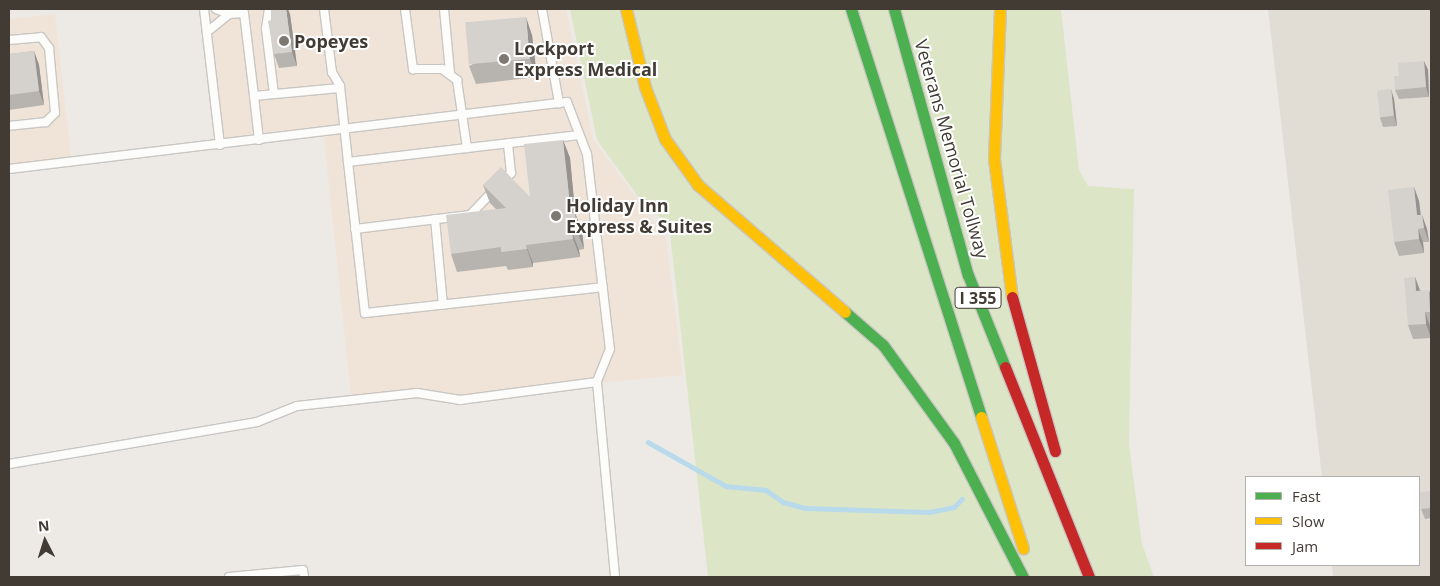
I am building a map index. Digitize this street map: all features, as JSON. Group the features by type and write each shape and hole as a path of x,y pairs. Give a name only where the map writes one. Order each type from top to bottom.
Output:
{"highway":[{"path":"626,9 646,87 665,139 698,185 883,345 954,443 1023,577"},
{"name":"I 355","path":"851,9 1032,577"},
{"name":"Veterans Memorial Tollway","path":"894,9 968,274 1090,577"},
{"path":"1000,9 994,159 1012,297 1090,577"}],"lane":[{"path":"204,9 220,145"},
{"path":"216,9 229,14 244,13 259,140"},
{"path":"268,9 266,29 274,94"},
{"path":"324,9 332,72 340,88 365,313 603,287"},
{"path":"405,9 413,69 442,69 450,72 457,80 467,148"},
{"path":"444,9 450,72"},
{"path":"542,9 559,103"},
{"path":"207,32 229,14"},
{"path":"9,40 41,37 49,48 55,113 46,122 9,126"},
{"path":"254,96 340,88"},
{"path":"9,169 566,102 587,154 610,349 597,382 615,577"},
{"path":"348,162 579,135"},
{"path":"355,228 470,215 512,173 508,143"},
{"path":"435,219 443,305"},
{"path":"9,464 258,422 297,406 417,393 460,400 597,382"},
{"path":"229,577 303,570 304,577"}],"shaded area":[{"path":"209,9 566,9 593,139 666,238 683,375 460,396 415,388 351,396 323,129 222,141"},
{"path":"1268,9 1431,9 1431,577 1333,577 1332,566 1420,566 1420,476 1322,476"},
{"path":"55,14 71,159 9,165 9,19"}],"green space":[{"path":"570,9 1061,9 1079,170 1088,186 1134,189 1129,444 1142,544 1154,577 708,577 669,224 645,206 597,140"}],"building":[{"path":"271,9 286,9 292,52 274,54 268,21 271,20"},
{"path":"526,17 530,59 469,64 465,22"},
{"path":"34,51 39,91 9,95 9,54"},
{"path":"1424,61 1426,87 1395,90 1394,76 1399,76 1398,63"},
{"path":"1391,89 1394,116 1380,117 1377,90"},
{"name":"Holiday Inn Express & Suites","path":"563,140 571,214 575,213 577,231 572,232 573,239 526,245 527,249 501,252 501,247 451,254 446,215 506,208 483,185 501,167 530,197 524,144"},
{"path":"1414,187 1417,215 1422,215 1424,228 1418,229 1419,239 1394,242 1388,190"},
{"path":"1415,277 1416,291 1429,290 1430,312 1425,312 1426,324 1408,325 1404,278"},
{"path":"1431,491 1431,508 1421,509 1420,492"}],"waterway":[{"path":"648,442 726,486 766,490 783,502 806,508 929,512 954,507 962,499"}],"traffic: fast":[{"path":"851,9 981,417"},
{"path":"894,9 968,275 1005,367"},
{"path":"845,312 883,345 954,443 1023,577"}],"traffic: slow":[{"path":"626,9 645,87 665,139 698,185 845,312"},
{"path":"1000,9 994,159 1012,297"},
{"path":"981,417 1023,548"}],"traffic: jam":[{"path":"1012,297 1055,451"},
{"path":"1005,367 1089,577"}],"place":[{"name":"Popeyes","path":"284,41"},
{"name":"Lockport Express Medical","path":"504,59"},
{"name":"Holiday Inn Express & Suites","path":"556,216"}]}
